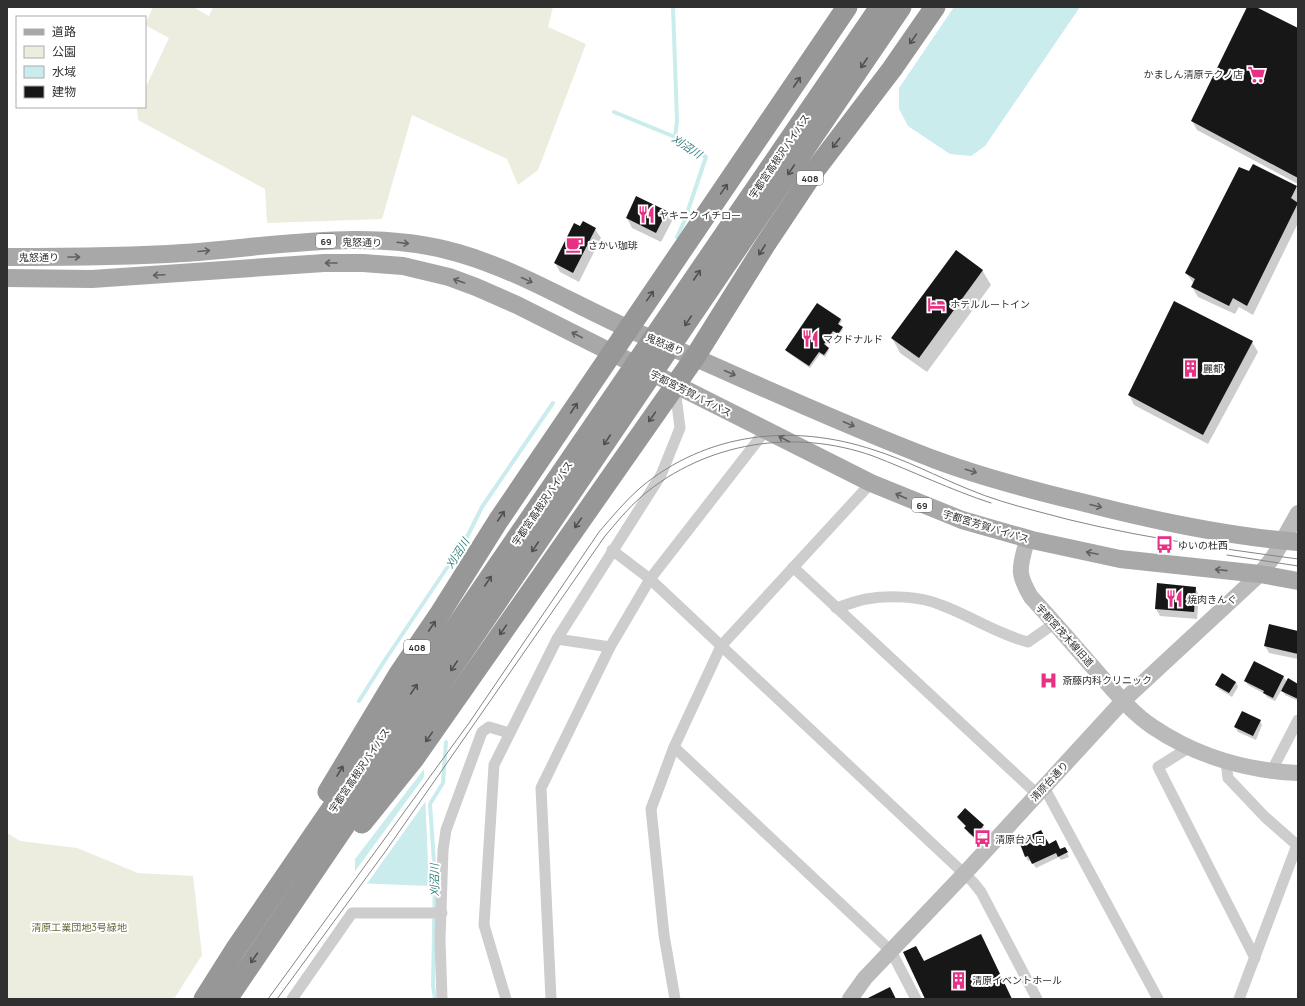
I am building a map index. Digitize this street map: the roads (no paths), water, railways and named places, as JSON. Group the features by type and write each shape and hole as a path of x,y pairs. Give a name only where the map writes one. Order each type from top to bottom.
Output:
{"highway":[{"name":"408","path":"235,950 399,674 439,615 498,521 847,7"},
{"name":"宇都宮高根沢バイパス","path":"227,999 580,463 726,248 880,7"},
{"name":"宇都宮高根沢バイパス","path":"726,248 901,7"},
{"name":"408","path":"269,937 413,760 695,357 765,245 815,170 892,69 935,7"},
{"name":"宇都宮高根沢バイパス","path":"204,999 235,950 580,463"}],"main road":[{"name":"鬼怒通り","path":"7,257 88,257 180,253 324,241 398,242 430,246 459,253 527,279 596,314 695,357"},
{"name":"鬼怒通り","path":"7,278 92,279 324,263 363,263 403,266 448,277 476,287 518,305 612,352"},
{"name":"宇都宮芳賀バイパス","path":"612,352 871,483 962,520 1027,538 1120,559 1260,574 1298,581"},
{"name":"69","path":"695,357 939,462 1003,482 1193,528 1291,541"}],"street":[{"path":"506,999 484,925 494,765 557,639 612,550 661,475 680,428 675,385"},
{"path":"551,999 541,788 610,647 650,579 766,430"},
{"path":"675,999 664,935 651,809 674,747 722,646 871,483"},
{"name":"清原台通り","path":"850,999 865,978 965,873 1123,701 1260,574 1291,541 1298,513"},
{"name":"宇都宮茂木線旧道","path":"1027,538 1019,571 1021,581 1031,597 1123,701 1152,727 1190,747 1226,762 1272,772 1298,773"},
{"path":"612,550 650,579 965,873 981,892 1037,999"},
{"path":"793,567 836,608 1040,790 1158,999"},
{"path":"836,608 865,599 896,598 924,600 940,604 1009,637 1028,642 1055,623"},
{"path":"557,639 610,647"},
{"path":"1272,772 1298,720"},
{"path":"442,999 440,940 436,912 446,830 478,739 482,732 489,727 509,733"},
{"path":"674,747 891,951 916,999"},
{"path":"1190,747 1158,767 1255,958"},
{"path":"1226,762 1228,778 1265,817 1298,846 1239,999"},
{"path":"292,999 352,914 436,912"}],"water":[{"path":"954,7 1080,7 985,146 971,156 950,154 908,126 899,109 899,88"},
{"path":"424,769 429,886 355,883 355,859"}],"waterway":[{"path":"673,7 677,121 675,137"},
{"name":"刈沼川","path":"614,112 675,137 706,157 684,222 677,237"},
{"name":"刈沼川","path":"359,701 465,541 482,507 553,403"},
{"name":"刈沼川","path":"435,999 433,986 435,877 430,804 443,783 446,742"}],"tram line":[{"path":"268,999 469,723 599,532 640,488 666,469 693,455 722,444 752,438 782,435 813,437 843,442 898,458 968,489 993,498 1068,519 1166,540 1298,559"},
{"path":"277,999 385,852 605,536 642,496 667,478 694,463 722,452 752,445 782,442 813,443 843,447 873,456 991,503"},
{"path":"1227,555 1298,566"}],"place":[{"name":"かましん清原テクノ店","path":"1256,74"},
{"name":"ヤキニク イチロー","path":"646,215"},
{"name":"さかい珈琲","path":"575,245"},
{"name":"ホテルルートイン","path":"937,304"},
{"name":"マクドナルド","path":"810,339"},
{"name":"麗都","path":"1190,368"},
{"name":"ゆいの杜西","path":"1165,545"},
{"name":"焼肉きんぐ","path":"1174,599"},
{"name":"斎藤内科クリニック","path":"1049,680"},
{"name":"清原台入口","path":"982,839"},
{"name":"清原イベントホール","path":"959,980"}],"park label":[{"name":"清原工業団地3号緑地","path":"79,927"}]}
